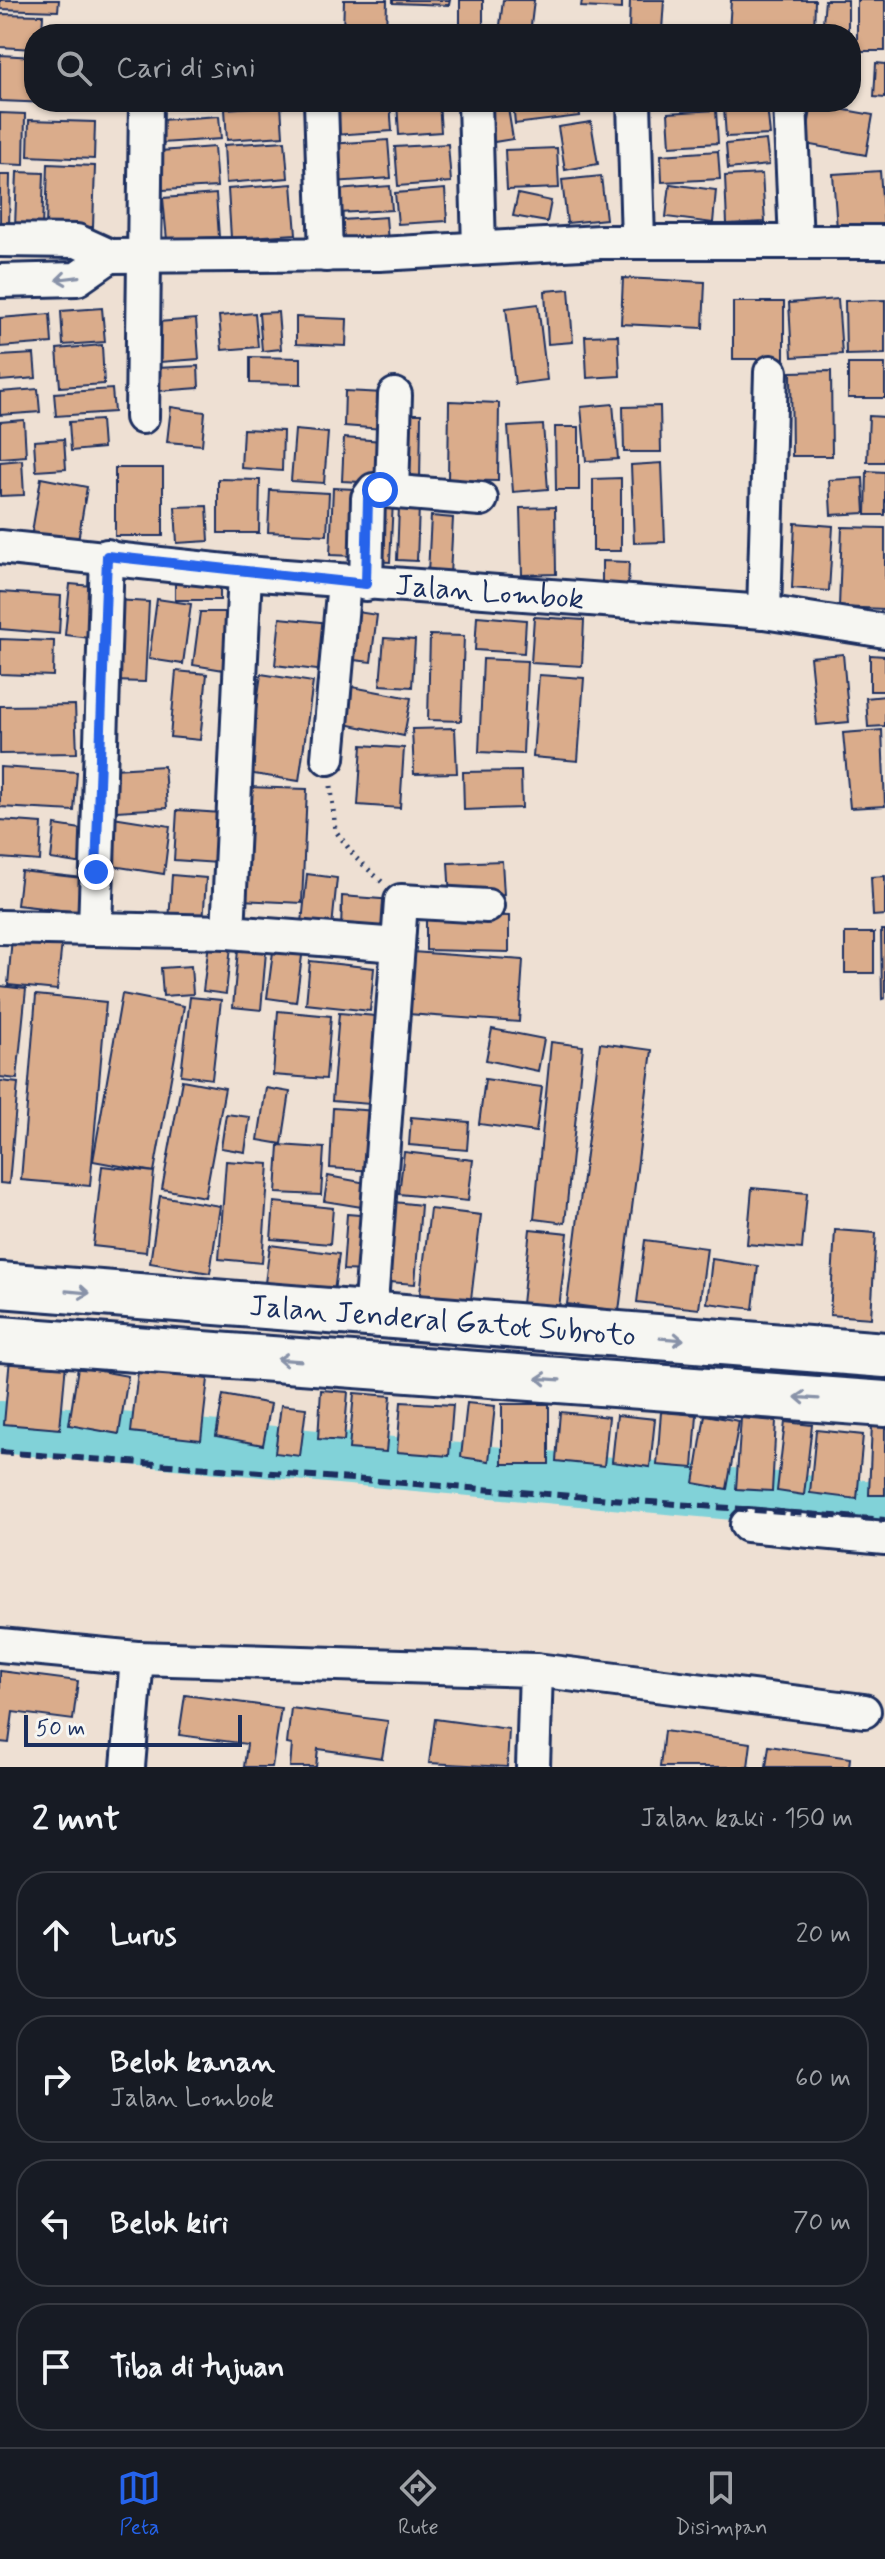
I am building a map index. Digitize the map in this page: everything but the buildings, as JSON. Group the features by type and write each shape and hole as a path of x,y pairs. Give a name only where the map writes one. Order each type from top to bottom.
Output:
{"main road":[{"name":"Jalan Jenderal Gatot Subroto","path":"0,1285 885,1355"},
{"name":"Jalan Jenderal Gatot Subroto","path":"0,1339 885,1404"}],"street":[{"path":"142,417 146,112"},
{"path":"321,112 326,255"},
{"path":"475,112 479,248"},
{"path":"634,112 638,242"},
{"path":"790,112 796,242"},
{"path":"0,240 77,241 110,256 326,255 638,242 885,242"},
{"path":"0,281 77,279 110,256"},
{"path":"764,612 771,372"},
{"path":"392,491 395,395"},
{"path":"328,758 368,498 374,490 481,499"},
{"name":"Jalan Lombok","path":"0,547 355,583 764,612 885,631"},
{"path":"95,929 107,556"},
{"path":"228,932 245,573"},
{"path":"370,1316 401,901 487,906"},
{"path":"0,927 228,932 398,945"},
{"path":"747,1525 885,1538"},
{"path":"0,1645 137,1658 536,1670 864,1711"},
{"path":"128,1767 137,1658"},
{"path":"533,1767 536,1670"}],"path":[{"path":"328,758 335,830 356,858 401,901"}],"waterway":[{"path":"0,1427 885,1508"}],"railway":[{"path":"0,1452 885,1520"}],"route":[{"path":"96,872 107,556 366,584 368,498 374,490 380,490"}]}
